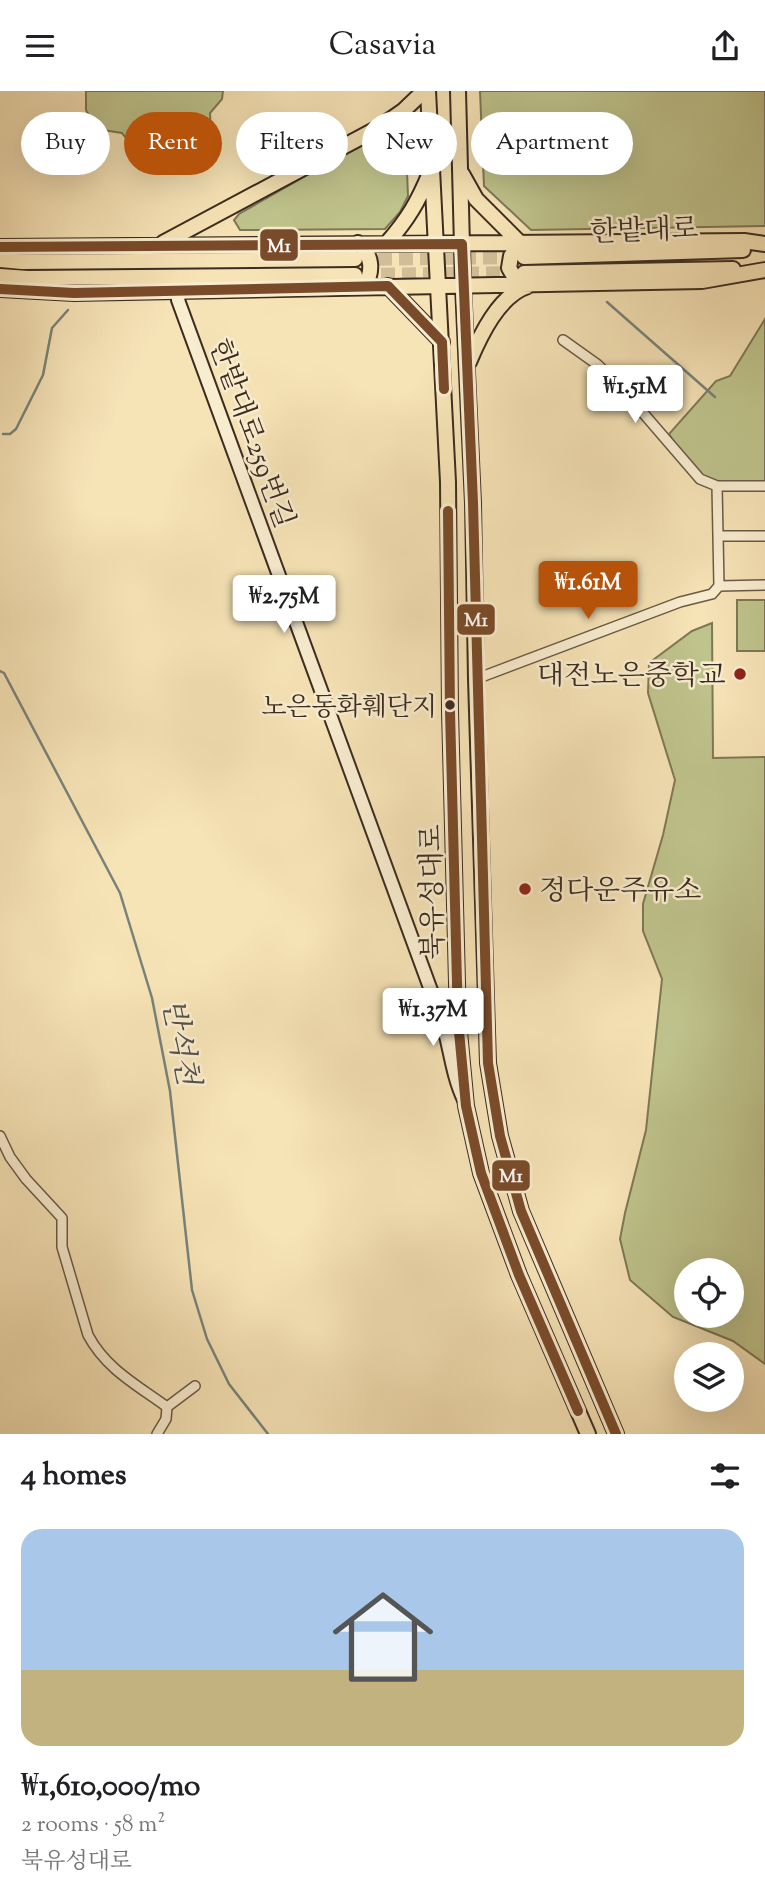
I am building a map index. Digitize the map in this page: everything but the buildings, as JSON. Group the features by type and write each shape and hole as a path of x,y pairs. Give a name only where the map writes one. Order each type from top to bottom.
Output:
{"main road":[{"name":"북유성대로","path":"426,91 427,112"},
{"path":"159,245 380,127 426,91"},
{"name":"북유성대로","path":"458,91 473,503 487,1051 500,1136 521,1211 616,1434"},
{"path":"460,169 476,199 522,251 511,256 509,268 516,280 529,280"},
{"path":"387,243 406,222 417,204 429,175"},
{"name":"북유성대로","path":"431,175 448,482 450,711 458,1021 466,1106 481,1173 519,1275 588,1434"},
{"path":"0,260 358,274 369,277 370,260 358,243"},
{"name":"한밭대로","path":"0,247 387,243 462,244 522,251 765,246"},
{"name":"한밭대로","path":"358,274 388,286 463,285 765,269"},
{"path":"0,276 28,278 358,274"},
{"path":"0,289 74,293 180,290 358,274"},
{"path":"467,366 484,327 529,280"},
{"path":"388,286 442,342"}],"street":[{"name":"한밭대로259번길","path":"180,290 178,300 449,1039 455,1082 466,1106"},
{"path":"564,339 619,385 700,479 717,486 765,486"},
{"path":"476,679 680,602 712,594 719,586 717,486"},
{"path":"718,536 765,535"},
{"path":"719,586 765,586"},
{"path":"0,1136 10,1157 26,1179 62,1218 62,1247 94,1347 103,1359 167,1408"},
{"path":"157,1434 166,1419 167,1408 195,1386"}],"green space":[{"path":"86,91 223,91 222,99 211,112 124,112 124,135 110,131 110,112 86,110"},
{"path":"480,91 765,91 765,226 531,230 484,186 484,175 633,175 633,112 481,112"},
{"path":"362,144 362,175 407,175 408,196 400,212 385,229 240,230 234,220 239,214 307,175 348,175 348,152"},
{"path":"765,319 765,482 716,482 692,466 669,434 716,381 730,376"},
{"path":"737,600 765,600 765,651 737,651"},
{"path":"712,623 713,758 765,757 765,1364 744,1349 744,1342 734,1342 700,1328 744,1328 744,1258 674,1258 674,1317 630,1280 620,1239 646,1130 662,979 643,931 643,904 663,835 675,780 648,693 649,663 692,631"}],"waterway":[{"path":"607,302 715,397"},
{"path":"3,434 10,434 16,429 43,375 52,328 68,310"},
{"name":"반석천","path":"0,671 4,673 120,893 152,998 170,1091 192,1290 207,1339 229,1384 268,1434"}],"tunnel":[{"path":"357,259 523,257"},
{"path":"360,275 522,273"}],"transit line":[{"name":"M1","path":"0,247 462,244 473,503 488,1063 500,1136 521,1211 616,1434"},
{"name":"M1","path":"0,289 74,293 388,286 442,342 444,389"},
{"name":"M1","path":"448,511 458,1021 466,1106 481,1173 519,1275 578,1411"}],"place":[{"name":"대전노은중학교","path":"740,674"},
{"name":"노은동화훼단지","path":"450,705"},
{"name":"정다운주유소","path":"525,889"}]}
